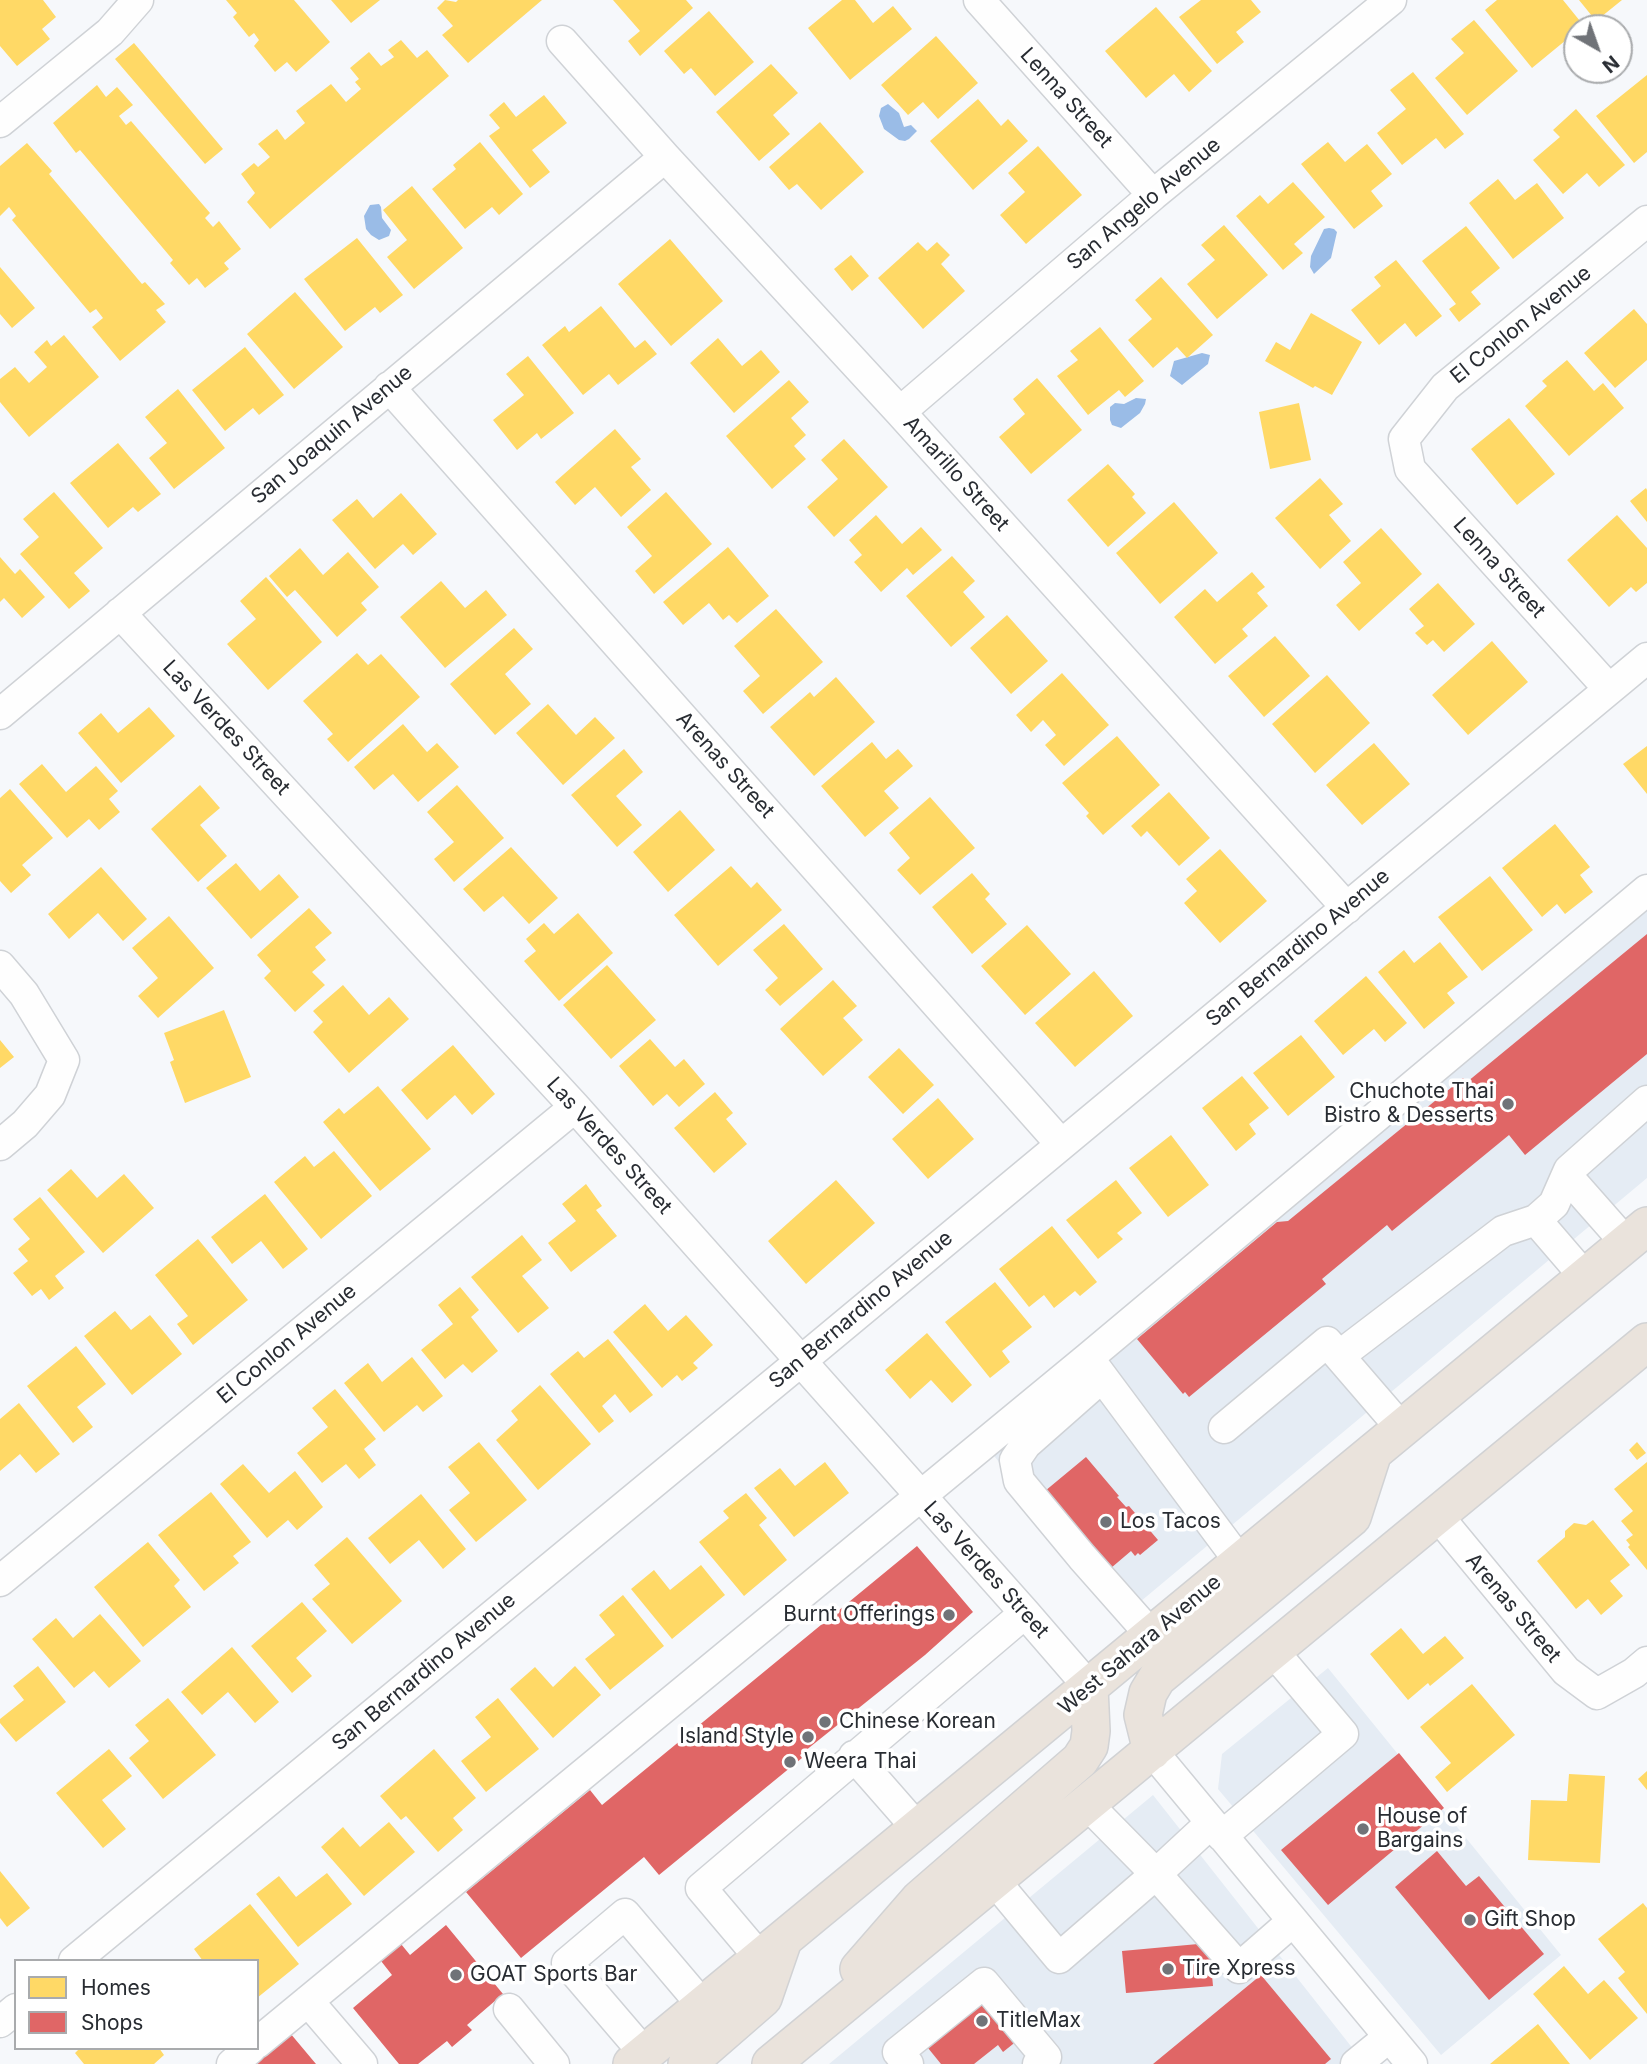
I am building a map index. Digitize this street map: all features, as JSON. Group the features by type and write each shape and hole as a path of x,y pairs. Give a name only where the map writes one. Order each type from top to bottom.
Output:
{"main road":[{"name":"West Sahara Avenue","path":"639,2059 1637,1234"},
{"path":"783,2054 1647,1342"},
{"path":"1152,1751 1143,1715 1148,1693 1157,1678 1352,1517 1373,1452"},
{"path":"783,2054 920,1899 1080,1760 1089,1746 1091,1731 1089,1687"},
{"path":"687,2064 763,1998 772,1949"}],"street":[{"name":"Lenna Street","path":"979,0 1153,195"},
{"name":"San Angelo Avenue","path":"900,412 1153,195 1391,0"},
{"path":"0,122 110,32 129,4"},
{"name":"Amarillo Street","path":"562,41 1347,908"},
{"name":"San Joaquin Avenue","path":"0,714 665,157"},
{"name":"El Conlon Avenue","path":"1404,439 1445,387 1647,221"},
{"name":"Arenas Street","path":"389,387 1061,1144"},
{"name":"Lenna Street","path":"1404,439 1410,469 1609,690"},
{"name":"Las Verdes Street","path":"120,613 575,1107 1089,1687"},
{"name":"San Bernardino Avenue","path":"76,1959 1647,658"},
{"path":"259,2041 919,1496 1095,1367 1647,890"},
{"path":"0,966 24,994 64,1060 50,1095 25,1124 0,1145"},
{"path":"1339,1356 1503,1231 1536,1220 1555,1204 1569,1170 1647,1101"},
{"name":"El Conlon Avenue","path":"0,1581 575,1107"},
{"path":"1567,1176 1637,1234"},
{"path":"1536,1220 1585,1277"},
{"path":"1224,1428 1327,1342 1402,1429"},
{"path":"1095,1367 1240,1562"},
{"path":"1095,1367 1026,1444 1015,1461 1019,1481 1082,1558 1152,1636"},
{"name":"Arenas Street","path":"1437,1515 1566,1671 1597,1694 1634,1673 1647,1662"},
{"path":"772,1949 701,1888 1025,1612"},
{"path":"994,1880 1059,1958 1156,1874 1343,1734 1273,1651"},
{"path":"1152,1751 1412,2064"},
{"path":"854,1756 918,1829"},
{"path":"1087,1804 1156,1874 1239,1968 1293,1921"},
{"path":"639,2059 567,1963 625,1914 703,2006"},
{"path":"903,2058 984,1983 1046,2057 1038,2064"},
{"path":"309,2001 362,2064"},
{"path":"509,2009 554,2064"},
{"path":"0,2022 14,2011"},
{"path":"1356,2064 1389,2037"},
{"path":"232,2064 249,2050"}],"shaded area":[{"path":"1647,904 1647,1178 1122,1617 987,1447"},
{"path":"1328,1668 1561,1955 1441,2055 1218,1789 1222,1754"},
{"path":"1153,1795 1365,2064 829,2064"}],"water":[{"path":"888,104 899,113 904,127 911,125 917,131 909,139 899,140 884,129 879,116 881,108"},
{"path":"379,204 382,218 391,230 389,236 379,240 366,229 364,216 370,205"},
{"path":"1324,229 1337,232 1331,258 1314,274 1310,267 1311,256"},
{"path":"1202,353 1210,355 1208,364 1182,385 1170,376 1174,361"},
{"path":"1136,398 1146,399 1140,413 1121,428 1112,425 1110,407 1115,403 1124,404"}],"building: Homes":[{"path":"0,0 43,0 56,17 42,29 50,39 17,66 0,46"},
{"path":"226,0 294,0 330,42 296,72 287,62 275,72 254,46 259,40 254,33 249,37 233,17 237,13"},
{"path":"331,0 380,0 351,23"},
{"path":"445,0 542,0 468,63 442,35 453,26 437,8"},
{"path":"613,0 686,0 693,8 640,56 628,41 640,31"},
{"path":"842,0 855,0 873,23 893,6 912,29 850,80 808,28"},
{"path":"1201,0 1251,0 1261,12 1236,32 1244,42 1217,64 1179,17"},
{"path":"1497,0 1563,0 1574,14 1563,14 1563,43 1532,68 1485,10"},
{"path":"1579,0 1622,0 1605,14 1590,14"},
{"path":"1156,7 1212,71 1189,92 1174,74 1146,98 1105,51"},
{"path":"709,11 754,62 715,96 691,68 684,74 664,51"},
{"path":"1474,20 1518,71 1467,115 1435,78 1464,53 1451,39"},
{"path":"936,36 978,83 938,119 923,102 908,115 881,85"},
{"path":"401,40 417,58 427,50 449,76 270,229 247,202 255,193 241,174 254,163 258,167 270,157 258,144 277,129 285,140 305,123 296,111 331,84 346,102 361,89 355,82 359,79 350,68 369,52 381,66 394,57 388,50"},
{"path":"134,43 223,149 205,164 115,59"},
{"path":"771,64 798,93 773,115 790,134 759,161 716,112"},
{"path":"1413,72 1464,134 1445,149 1436,138 1402,165 1377,133 1406,109 1390,90"},
{"path":"1647,75 1647,152 1634,163 1596,116"},
{"path":"97,85 106,97 117,87 133,105 119,116 126,125 131,121 210,213 205,218 213,227 219,221 241,249 224,263 229,269 205,288 197,278 189,285 170,263 173,260 80,150 76,153 53,123"},
{"path":"544,95 567,123 532,150 550,172 530,188 489,136 500,128 489,115 504,102 516,117"},
{"path":"978,99 1001,126 1008,119 1028,141 973,190 930,141"},
{"path":"1576,109 1625,165 1599,187 1587,173 1563,194 1533,160 1560,137 1553,130"},
{"path":"820,122 864,172 821,210 797,184 789,190 769,167"},
{"path":"480,142 523,194 499,215 492,207 465,229 432,189 456,169 453,165"},
{"path":"1328,142 1345,162 1367,144 1392,174 1371,191 1383,206 1354,229 1301,164"},
{"path":"27,143 52,171 49,174 142,284 145,282 165,304 156,310 166,322 120,361 92,327 103,318 96,309 90,313 12,220 16,216 9,207 0,216 0,166"},
{"path":"1038,146 1082,195 1026,244 1000,215 1025,192 1008,173"},
{"path":"1498,179 1515,200 1537,183 1564,218 1513,259 1469,203"},
{"path":"1293,182 1325,217 1294,244 1303,253 1283,270 1236,216 1260,195 1268,204"},
{"path":"412,186 463,248 414,289 387,257 407,240 383,210"},
{"path":"1224,225 1268,275 1217,319 1187,284 1215,260 1201,245"},
{"path":"1466,226 1500,268 1471,292 1481,304 1459,322 1449,309 1456,304 1422,261"},
{"path":"357,238 403,295 380,313 375,307 345,331 304,279"},
{"path":"670,239 723,301 671,346 618,284"},
{"path":"918,242 927,251 937,242 950,255 941,264 965,291 923,329 878,278"},
{"path":"851,255 869,276 852,291 834,269"},
{"path":"1396,260 1442,316 1416,337 1405,323 1379,345 1351,310 1381,286 1374,277"},
{"path":"0,267 35,308 12,328 0,314"},
{"path":"1161,277 1213,335 1187,358 1177,347 1153,368 1128,340 1152,319 1135,300"},
{"path":"295,292 343,347 294,389 247,334"},
{"path":"601,306 635,348 645,340 657,354 618,385 609,374 583,395 542,345 565,326 569,332"},
{"path":"1634,309 1647,324 1647,360 1615,388 1584,353"},
{"path":"1311,313 1362,342 1332,395 1315,386 1313,388 1265,361 1276,342 1290,350"},
{"path":"1100,327 1144,381 1125,397 1119,390 1088,415 1057,376 1078,360 1070,351"},
{"path":"64,335 99,377 29,437 0,402 0,379 15,367 29,383 47,367 34,352 47,340 51,346"},
{"path":"718,338 742,366 761,350 780,372 734,413 690,363"},
{"path":"245,347 284,395 259,415 253,408 225,431 192,390"},
{"path":"528,356 574,413 541,439 537,433 517,450 493,420 524,395 506,374"},
{"path":"1567,360 1594,391 1603,383 1624,408 1569,456 1525,406 1547,386 1542,381"},
{"path":"1037,378 1082,430 1031,474 999,437 1025,414 1013,399"},
{"path":"789,380 809,402 791,418 806,435 794,446 806,459 772,489 726,436"},
{"path":"178,389 225,448 174,489 149,458 167,443 145,417"},
{"path":"1299,403 1311,460 1270,469 1259,412"},
{"path":"1509,418 1555,474 1517,505 1471,449"},
{"path":"615,429 641,459 631,467 651,490 621,517 595,487 575,505 555,482"},
{"path":"844,439 888,487 834,537 807,507 838,479 821,460"},
{"path":"118,443 161,494 138,512 133,507 108,528 70,483"},
{"path":"1108,464 1135,494 1132,497 1146,513 1108,547 1067,500"},
{"path":"1320,478 1343,504 1329,515 1351,541 1320,569 1275,518"},
{"path":"1646,488 1647,490 1647,522 1630,501"},
{"path":"54,492 103,548 74,573 90,591 69,609 20,554 39,537 23,519"},
{"path":"666,492 712,544 654,594 635,571 652,556 627,527"},
{"path":"401,493 437,534 413,555 403,544 375,569 332,520 357,499 373,518"},
{"path":"1174,502 1218,553 1160,604 1116,553"},
{"path":"876,515 902,544 921,527 942,550 913,575 907,568 881,592 854,562 862,555 849,540"},
{"path":"1617,515 1647,548 1647,583 1636,592 1631,587 1609,607 1567,560"},
{"path":"1381,528 1422,574 1359,631 1336,605 1361,583 1343,562"},
{"path":"728,547 769,596 737,623 729,615 723,620 709,603 683,625 663,602"},
{"path":"300,548 323,575 348,552 379,587 361,603 367,610 337,637 295,590 287,597 269,576"},
{"path":"952,556 975,581 963,592 985,617 951,647 906,596"},
{"path":"0,557 15,574 20,569 45,597 22,618 4,598 0,602"},
{"path":"1252,572 1265,587 1257,593 1268,606 1242,629 1248,636 1215,664 1174,617 1205,589 1217,602"},
{"path":"266,577 322,642 268,690 227,644 256,619 240,601"},
{"path":"441,581 465,608 486,590 507,615 445,668 400,617"},
{"path":"1438,583 1475,624 1444,652 1433,640 1427,645 1415,633 1424,626 1409,609"},
{"path":"776,609 823,662 763,714 743,691 760,676 734,646"},
{"path":"1007,615 1048,661 1011,694 970,648"},
{"path":"514,628 533,649 505,674 531,704 495,735 450,684"},
{"path":"1275,636 1310,676 1264,717 1228,676"},
{"path":"1492,641 1528,682 1468,735 1432,695"},
{"path":"357,653 368,665 381,654 420,697 348,762 327,739 333,734 303,701"},
{"path":"1062,673 1109,725 1064,766 1045,745 1056,735 1043,720 1031,732 1016,715"},
{"path":"1327,675 1370,723 1315,773 1272,724"},
{"path":"836,677 875,722 814,776 770,727 810,692 814,697"},
{"path":"548,704 576,735 595,717 615,738 563,785 516,733"},
{"path":"149,707 175,736 121,783 78,733 101,713 118,733"},
{"path":"403,724 427,752 437,743 459,767 418,802 393,774 374,790 354,767"},
{"path":"1117,736 1160,785 1103,835 1086,816 1089,813 1062,783"},
{"path":"872,742 886,759 898,749 913,766 884,791 899,808 865,837 821,786"},
{"path":"1374,743 1410,784 1362,825 1326,785"},
{"path":"1647,746 1647,794 1623,764"},
{"path":"624,749 643,772 616,796 642,825 617,847 571,795"},
{"path":"42,764 66,792 96,766 118,791 109,799 120,812 99,830 89,819 67,838 19,784"},
{"path":"200,785 220,808 200,825 227,856 198,882 151,829"},
{"path":"457,785 504,838 454,882 434,859 454,842 427,812"},
{"path":"10,789 53,838 22,865 31,875 11,893 0,881 0,798"},
{"path":"1169,792 1210,838 1179,866 1147,831 1141,837 1131,826"},
{"path":"930,797 975,848 920,895 897,870 910,858 889,833"},
{"path":"680,810 715,850 668,892 633,852"},
{"path":"1555,824 1590,867 1580,875 1593,892 1565,914 1557,904 1542,917 1502,868"},
{"path":"511,847 558,898 529,924 503,896 484,912 463,889"},
{"path":"1220,849 1267,901 1220,943 1184,903 1197,891 1186,879"},
{"path":"236,863 260,891 279,874 299,897 251,939 206,888"},
{"path":"731,866 751,888 757,882 782,910 718,966 674,915"},
{"path":"101,867 147,919 123,941 98,913 69,939 48,914"},
{"path":"972,873 990,894 985,899 1007,924 972,954 932,907"},
{"path":"1490,876 1533,930 1482,971 1438,917"},
{"path":"309,908 332,933 315,947 326,960 312,972 325,985 295,1012 264,978 271,971 257,955"},
{"path":"578,913 613,953 559,1001 524,961 536,951 526,939 544,923 554,934"},
{"path":"169,916 214,968 158,1018 138,996 158,978 132,948"},
{"path":"784,924 823,969 780,1006 765,990 778,978 753,950"},
{"path":"1027,925 1071,974 1025,1015 981,966"},
{"path":"1440,942 1468,977 1447,993 1455,1003 1424,1029 1378,972 1404,950 1414,963"},
{"path":"607,965 656,1020 611,1059 563,1005"},
{"path":"1094,971 1133,1016 1075,1067 1035,1023"},
{"path":"1366,976 1407,1023 1385,1042 1374,1029 1343,1055 1314,1021"},
{"path":"833,980 857,1006 843,1018 863,1040 823,1076 780,1029"},
{"path":"343,985 369,1015 389,997 409,1019 349,1073 313,1032 323,1022 313,1011"},
{"path":"224,1010 251,1077 185,1103 170,1062 174,1060 164,1033"},
{"path":"1301,1035 1335,1077 1288,1116 1253,1073"},
{"path":"650,1039 675,1067 684,1059 705,1084 679,1107 667,1094 653,1106 619,1066"},
{"path":"0,1040 14,1057 0,1068"},
{"path":"453,1045 495,1094 472,1115 455,1095 427,1120 401,1090"},
{"path":"899,1048 934,1085 903,1114 868,1077"},
{"path":"1242,1076 1269,1108 1249,1124 1256,1134 1236,1151 1202,1108"},
{"path":"378,1086 431,1149 380,1191 323,1122 339,1108 344,1114"},
{"path":"715,1092 733,1113 726,1119 747,1144 714,1173 674,1128"},
{"path":"938,1098 974,1139 928,1179 892,1139"},
{"path":"1171,1135 1209,1185 1168,1217 1129,1168"},
{"path":"334,1151 372,1196 321,1239 274,1182 305,1156 314,1167"},
{"path":"71,1169 97,1198 124,1174 154,1208 103,1253 47,1190"},
{"path":"836,1180 875,1223 806,1284 768,1241"},
{"path":"1116,1180 1142,1213 1117,1233 1123,1239 1098,1259 1066,1220"},
{"path":"586,1184 602,1206 596,1210 617,1236 571,1272 548,1243 576,1221 562,1204"},
{"path":"265,1194 308,1249 283,1269 261,1241 232,1264 211,1237"},
{"path":"40,1197 85,1252 55,1276 64,1288 49,1300 41,1289 32,1296 13,1273 28,1261 18,1249 30,1239 13,1219"},
{"path":"1052,1226 1097,1282 1080,1296 1075,1291 1054,1308 1044,1295 1029,1307 999,1269"},
{"path":"522,1235 542,1260 522,1276 549,1308 518,1333 471,1277"},
{"path":"198,1239 248,1300 193,1345 177,1324 188,1316 155,1275"},
{"path":"995,1282 1032,1327 1002,1351 1010,1362 990,1378 945,1322"},
{"path":"460,1287 479,1310 471,1317 498,1351 472,1373 463,1364 445,1379 421,1350 453,1324 438,1305"},
{"path":"645,1304 668,1331 686,1315 713,1345 693,1363 698,1368 682,1381 677,1375 662,1388 613,1332"},
{"path":"115,1311 131,1330 150,1315 182,1354 132,1395 84,1336"},
{"path":"927,1333 972,1385 952,1403 931,1380 910,1399 885,1370"},
{"path":"608,1339 653,1395 630,1413 615,1394 602,1406 614,1421 599,1433 550,1374 578,1351 584,1358"},
{"path":"76,1346 106,1384 77,1407 93,1427 73,1443 27,1386"},
{"path":"412,1357 443,1396 423,1412 417,1405 384,1432 344,1383 368,1363 382,1382"},
{"path":"540,1385 591,1444 538,1490 496,1440 518,1420 511,1411"},
{"path":"335,1389 376,1439 364,1449 376,1465 359,1479 346,1464 322,1483 297,1453 328,1427 312,1408"},
{"path":"19,1403 60,1454 36,1473 20,1454 0,1471 0,1419"},
{"path":"479,1442 527,1500 476,1542 449,1510 470,1493 448,1467"},
{"path":"1637,1442 1646,1453 1637,1460 1629,1450"},
{"path":"825,1462 849,1493 794,1537 754,1488 780,1468 795,1486"},
{"path":"1647,1462 1647,1570 1628,1547 1630,1545 1626,1540 1633,1535 1621,1521 1633,1511 1614,1489"},
{"path":"243,1464 269,1493 295,1471 323,1507 297,1530 288,1520 267,1538 220,1484"},
{"path":"211,1492 251,1542 233,1556 239,1563 204,1591 158,1535"},
{"path":"746,1493 767,1518 759,1525 787,1560 744,1596 699,1542 729,1518 723,1511"},
{"path":"421,1494 466,1549 443,1569 419,1540 390,1564 368,1538"},
{"path":"1593,1520 1630,1565 1610,1581 1623,1596 1601,1615 1588,1599 1576,1609 1537,1561 1565,1537 1565,1531 1574,1523 1586,1525"},
{"path":"347,1537 402,1601 352,1644 312,1599 330,1584 314,1565"},
{"path":"148,1542 180,1580 174,1586 191,1607 143,1647 94,1587"},
{"path":"701,1565 725,1595 672,1639 631,1589 654,1570 670,1590"},
{"path":"623,1595 664,1646 610,1690 585,1659 615,1635 599,1615"},
{"path":"302,1602 327,1631 296,1658 312,1676 292,1693 251,1646"},
{"path":"100,1614 141,1661 109,1688 94,1671 74,1688 32,1639 56,1618 73,1638"},
{"path":"1401,1628 1423,1654 1445,1636 1464,1658 1408,1700 1370,1654"},
{"path":"232,1647 279,1702 255,1723 228,1692 202,1715 181,1692"},
{"path":"38,1666 66,1702 16,1742 0,1723 0,1719 24,1700 13,1686"},
{"path":"575,1666 601,1695 553,1738 510,1689 535,1667 553,1687"},
{"path":"1472,1684 1515,1735 1447,1792 1435,1777 1451,1763 1420,1727"},
{"path":"168,1698 216,1755 163,1799 129,1758 149,1741 135,1725"},
{"path":"498,1698 539,1749 486,1792 461,1761 491,1737 475,1717"},
{"path":"109,1749 132,1776 102,1800 126,1829 103,1848 56,1793"},
{"path":"434,1749 476,1798 453,1818 463,1830 438,1852 406,1816 401,1820 380,1796"},
{"path":"1647,1771 1647,1790 1638,1779"},
{"path":"1569,1774 1605,1776 1600,1863 1528,1860 1531,1800 1567,1801"},
{"path":"389,1822 415,1852 364,1896 321,1847 343,1827 360,1847"},
{"path":"0,1871 30,1908 7,1927 0,1918"},
{"path":"327,1873 352,1904 298,1947 256,1894 279,1876 296,1897"},
{"path":"1643,1903 1647,1908 1647,2014 1618,1978 1625,1972 1598,1939"},
{"path":"250,1904 299,1964 259,1996 259,1959 202,1959 194,1949"},
{"path":"1564,1966 1588,1994 1604,1980 1638,2018 1590,2060 1533,1994"},
{"path":"1538,2024 1570,2064 1490,2064"},
{"path":"78,2050 160,2050 164,2055 154,2064 84,2064 75,2053"}],"building: Shops":[{"path":"1647,934 1647,1054 1525,1155 1509,1135 1392,1231 1387,1225 1322,1279 1326,1284 1189,1397 1185,1392 1183,1394 1137,1339 1277,1222 1288,1221 1463,1078 1467,1082"},
{"name":"Los Tacos","path":"1086,1457 1119,1496 1117,1497 1126,1507 1129,1506 1158,1540 1140,1555 1138,1553 1135,1556 1131,1551 1111,1568 1081,1532 1079,1534 1045,1491"},
{"path":"917,1546 973,1612 925,1655 800,1755 802,1758 659,1875 644,1857 521,1958 466,1892 590,1790 602,1805"},
{"name":"House of Bargains","path":"1399,1753 1444,1808 1328,1905 1281,1850"},
{"name":"Gift Shop","path":"1437,1851 1466,1886 1479,1876 1544,1954 1489,2000 1395,1887"},
{"path":"446,1925 503,1994 467,2025 472,2030 452,2047 447,2041 418,2064 399,2064 353,2008 392,1975 381,1961 401,1944 410,1955"},
{"name":"Tire Xpress","path":"1209,1943 1213,1986 1126,1993 1122,1951"},
{"path":"1261,1975 1331,2059 1325,2064 1153,2064"},
{"name":"TitleMax","path":"986,2001 1018,2040 1003,2052 998,2045 974,2064 941,2064 928,2048"},
{"path":"290,2033 316,2064 253,2064"}],"place":[{"name":"Chuchote Thai Bistro & Desserts","path":"1508,1104"},
{"name":"Los Tacos","path":"1106,1522"},
{"name":"Burnt Offerings","path":"949,1615"},
{"name":"Chinese Korean","path":"825,1722"},
{"name":"Island Style","path":"808,1737"},
{"name":"Weera Thai","path":"790,1762"},
{"name":"House of Bargains","path":"1363,1829"},
{"name":"Gift Shop","path":"1470,1920"},
{"name":"Tire Xpress","path":"1168,1969"},
{"name":"GOAT Sports Bar","path":"456,1975"},
{"name":"TitleMax","path":"982,2021"}]}
